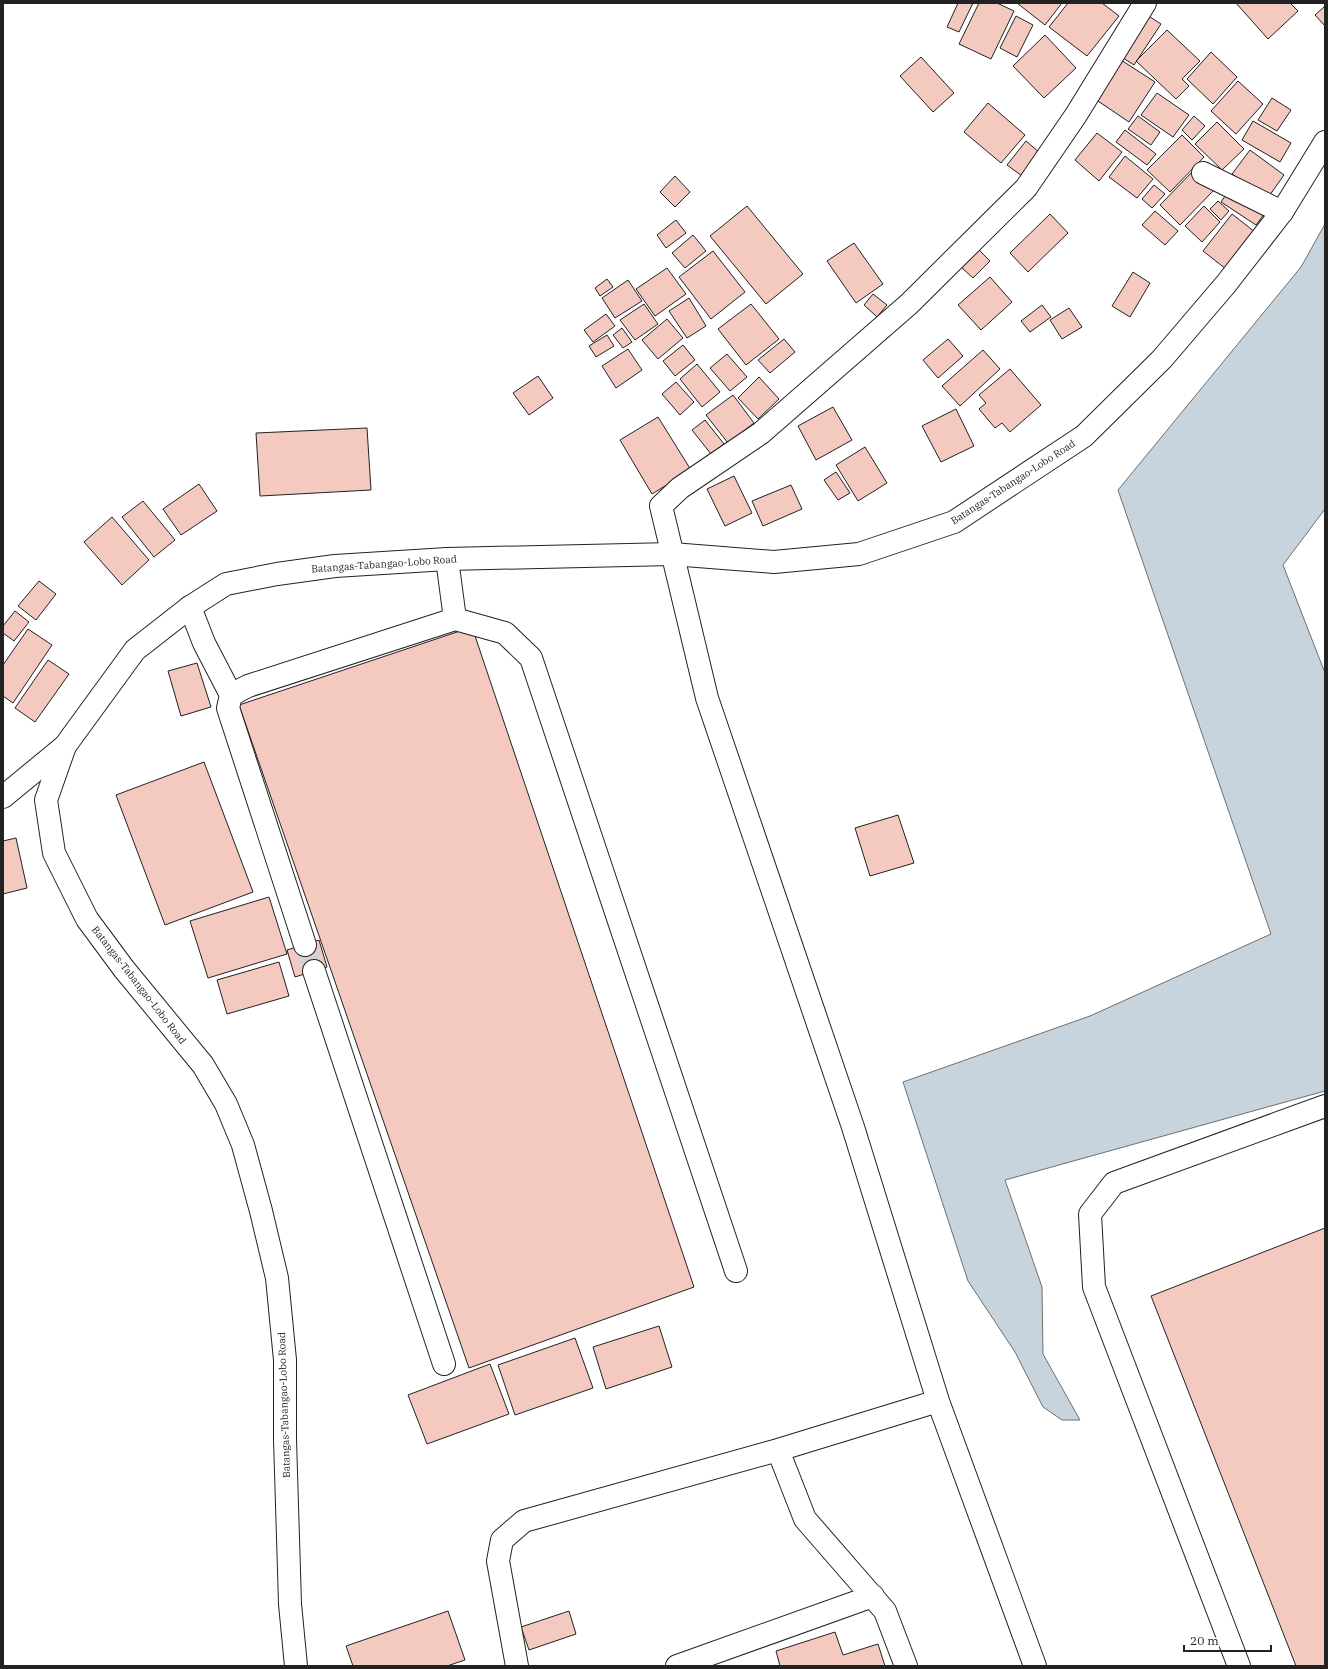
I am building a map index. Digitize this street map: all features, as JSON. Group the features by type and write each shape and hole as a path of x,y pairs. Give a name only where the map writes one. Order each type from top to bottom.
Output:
{"main road":[{"path":"1035,1666 938,1401 853,1127 707,698 661,506 680,488 761,433 909,304 1026,188 1076,115 1145,3"},
{"name":"Batangas-Tabangao-Lobo Road","path":"296,1666 290,1604 285,1439 285,1360 277,1278 261,1211 243,1145 222,1097 203,1065 124,969 87,919 54,853 46,800 65,746 134,650 190,607 226,584 277,574 335,566 447,559 672,554 774,562 859,554 954,522 1084,436 1162,359 1226,284 1282,212 1325,142"},
{"path":"1204,173 1282,212"},
{"path":"447,559 455,619"},
{"path":"190,607 204,644 231,695 228,708 305,945"},
{"path":"231,695 248,686 455,619 505,633 531,658 736,1271"},
{"path":"3,797 65,746"},
{"path":"314,971 444,1364"},
{"path":"1239,1666 1094,1287 1090,1214 1114,1183 1325,1106"},
{"path":"517,1666 498,1561 502,1540 524,1521 778,1450 938,1401"},
{"path":"778,1450 805,1519 885,1611 906,1666"},
{"path":"677,1666 873,1596"}],"shaded area":[{"path":"1325,224 1325,509 1283,565 1325,673 1325,1091 1005,1180 1042,1287 1043,1354 1080,1420 1062,1420 1043,1407 1015,1352 968,1281 903,1082 1090,1016 1271,934 1118,490 1301,267"}],"building":[{"path":"958,3 973,3 959,32 947,27"},
{"path":"979,3 997,3 1014,11 991,59 959,44"},
{"path":"1017,3 1062,3 1045,25"},
{"path":"1068,3 1102,3 1119,16 1087,56 1049,27"},
{"path":"1236,3 1290,3 1298,11 1268,39"},
{"path":"1325,6 1325,26 1315,15"},
{"path":"1144,13 1161,24 1134,65 1117,54"},
{"path":"1016,16 1033,25 1017,57 1000,48"},
{"path":"1167,30 1200,61 1182,79 1189,86 1176,99 1136,61"},
{"path":"1045,35 1076,68 1044,98 1013,66"},
{"path":"1211,52 1237,77 1213,104 1187,79"},
{"path":"921,57 954,93 933,112 900,76"},
{"path":"1121,60 1155,82 1129,122 1095,99"},
{"path":"1238,81 1263,104 1236,134 1211,111"},
{"path":"1157,93 1189,115 1173,137 1141,115"},
{"path":"1272,98 1291,110 1277,131 1258,120"},
{"path":"988,103 1025,135 1001,163 964,132"},
{"path":"1138,116 1160,132 1151,145 1128,129"},
{"path":"1194,116 1205,126 1192,140 1182,130"},
{"path":"1253,121 1291,143 1280,162 1242,140"},
{"path":"1217,122 1244,149 1222,170 1195,144"},
{"path":"1125,130 1156,154 1147,165 1116,142"},
{"path":"1097,133 1122,152 1099,181 1075,160"},
{"path":"1182,135 1204,157 1170,192 1147,170"},
{"path":"1026,141 1040,153 1022,176 1007,165"},
{"path":"1250,150 1284,175 1267,199 1232,174"},
{"path":"1125,156 1153,179 1137,198 1109,177"},
{"path":"1194,170 1214,190 1180,225 1160,205"},
{"path":"675,176 690,192 675,207 660,192"},
{"path":"1154,185 1165,194 1152,208 1142,199"},
{"path":"1229,190 1265,213 1256,225 1221,202"},
{"path":"1218,201 1229,211 1221,220 1210,209"},
{"path":"747,206 803,274 766,304 710,236"},
{"path":"1204,206 1220,222 1202,242 1185,226"},
{"path":"1155,211 1178,231 1165,245 1142,225"},
{"path":"1050,214 1068,233 1028,272 1010,253"},
{"path":"1232,214 1255,232 1226,269 1203,251"},
{"path":"676,220 686,233 666,248 657,235"},
{"path":"693,235 706,251 685,268 672,253"},
{"path":"854,243 883,284 856,303 827,261"},
{"path":"979,250 990,261 973,278 961,267"},
{"path":"713,251 745,292 711,319 679,277"},
{"path":"667,268 686,294 655,316 636,289"},
{"path":"1133,272 1150,283 1130,317 1112,306"},
{"path":"990,277 1012,302 981,330 958,305"},
{"path":"607,279 613,287 600,296 595,288"},
{"path":"628,280 642,301 615,318 602,298"},
{"path":"873,294 887,305 877,317 864,305"},
{"path":"689,298 706,326 687,338 669,311"},
{"path":"644,304 658,324 635,340 620,320"},
{"path":"751,304 779,339 746,365 718,329"},
{"path":"1042,305 1051,317 1030,332 1021,321"},
{"path":"1069,308 1082,327 1062,339 1050,320"},
{"path":"606,314 615,326 593,342 584,330"},
{"path":"667,319 683,338 658,359 642,340"},
{"path":"622,328 632,342 623,348 613,335"},
{"path":"607,335 614,346 596,357 589,346"},
{"path":"784,339 795,352 770,373 758,360"},
{"path":"948,339 963,356 938,378 923,360"},
{"path":"683,345 695,360 675,376 663,361"},
{"path":"628,349 642,370 616,388 602,366"},
{"path":"983,350 1000,369 960,406 942,386"},
{"path":"727,354 747,377 730,391 710,368"},
{"path":"697,364 720,392 702,407 680,379"},
{"path":"1010,369 1041,405 1010,432 1002,423 995,428 979,409 986,403 979,395"},
{"path":"538,376 553,398 529,415 513,393"},
{"path":"759,377 779,399 758,419 738,398"},
{"path":"676,382 694,402 680,415 662,394"},
{"path":"733,395 754,423 728,443 706,415"},
{"path":"833,407 852,440 816,460 798,426"},
{"path":"956,409 974,446 941,462 922,426"},
{"path":"658,417 691,470 652,494 620,440"},
{"path":"705,420 724,444 711,454 692,430"},
{"path":"367,428 371,490 260,496 256,433"},
{"path":"865,447 887,483 858,501 836,465"},
{"path":"836,472 850,493 838,500 824,480"},
{"path":"734,476 752,513 725,526 707,489"},
{"path":"199,484 217,511 181,535 163,509"},
{"path":"791,485 802,509 763,526 752,501"},
{"path":"143,501 175,540 154,557 122,517"},
{"path":"112,517 149,560 122,585 84,542"},
{"path":"39,581 56,594 36,620 18,606"},
{"path":"15,611 29,622 14,641 3,633 3,626"},
{"path":"472,627 694,1287 469,1368 239,705"},
{"path":"28,629 52,645 13,703 3,696 3,665"},
{"path":"48,660 69,674 35,722 15,708"},
{"path":"197,663 211,707 181,716 168,671"},
{"path":"204,762 253,892 165,925 116,795"},
{"path":"898,815 914,863 870,876 855,828"},
{"path":"16,838 27,888 3,894 3,841"},
{"path":"269,897 287,954 208,978 190,921"},
{"path":"319,940 327,967 295,977 287,950"},
{"path":"279,962 289,996 227,1014 217,980"},
{"path":"1325,1228 1325,1666 1296,1666 1151,1296"},
{"path":"659,1326 672,1367 606,1389 593,1347"},
{"path":"575,1338 593,1388 515,1415 498,1365"},
{"path":"490,1364 509,1414 427,1444 408,1395"},
{"path":"448,1611 465,1660 447,1666 353,1666 346,1646"},
{"path":"569,1611 576,1634 529,1650 521,1627"},
{"path":"835,1632 843,1655 878,1644 885,1666 780,1666 776,1651"}],"tunnel":[{"path":"305,945 314,971"}]}
